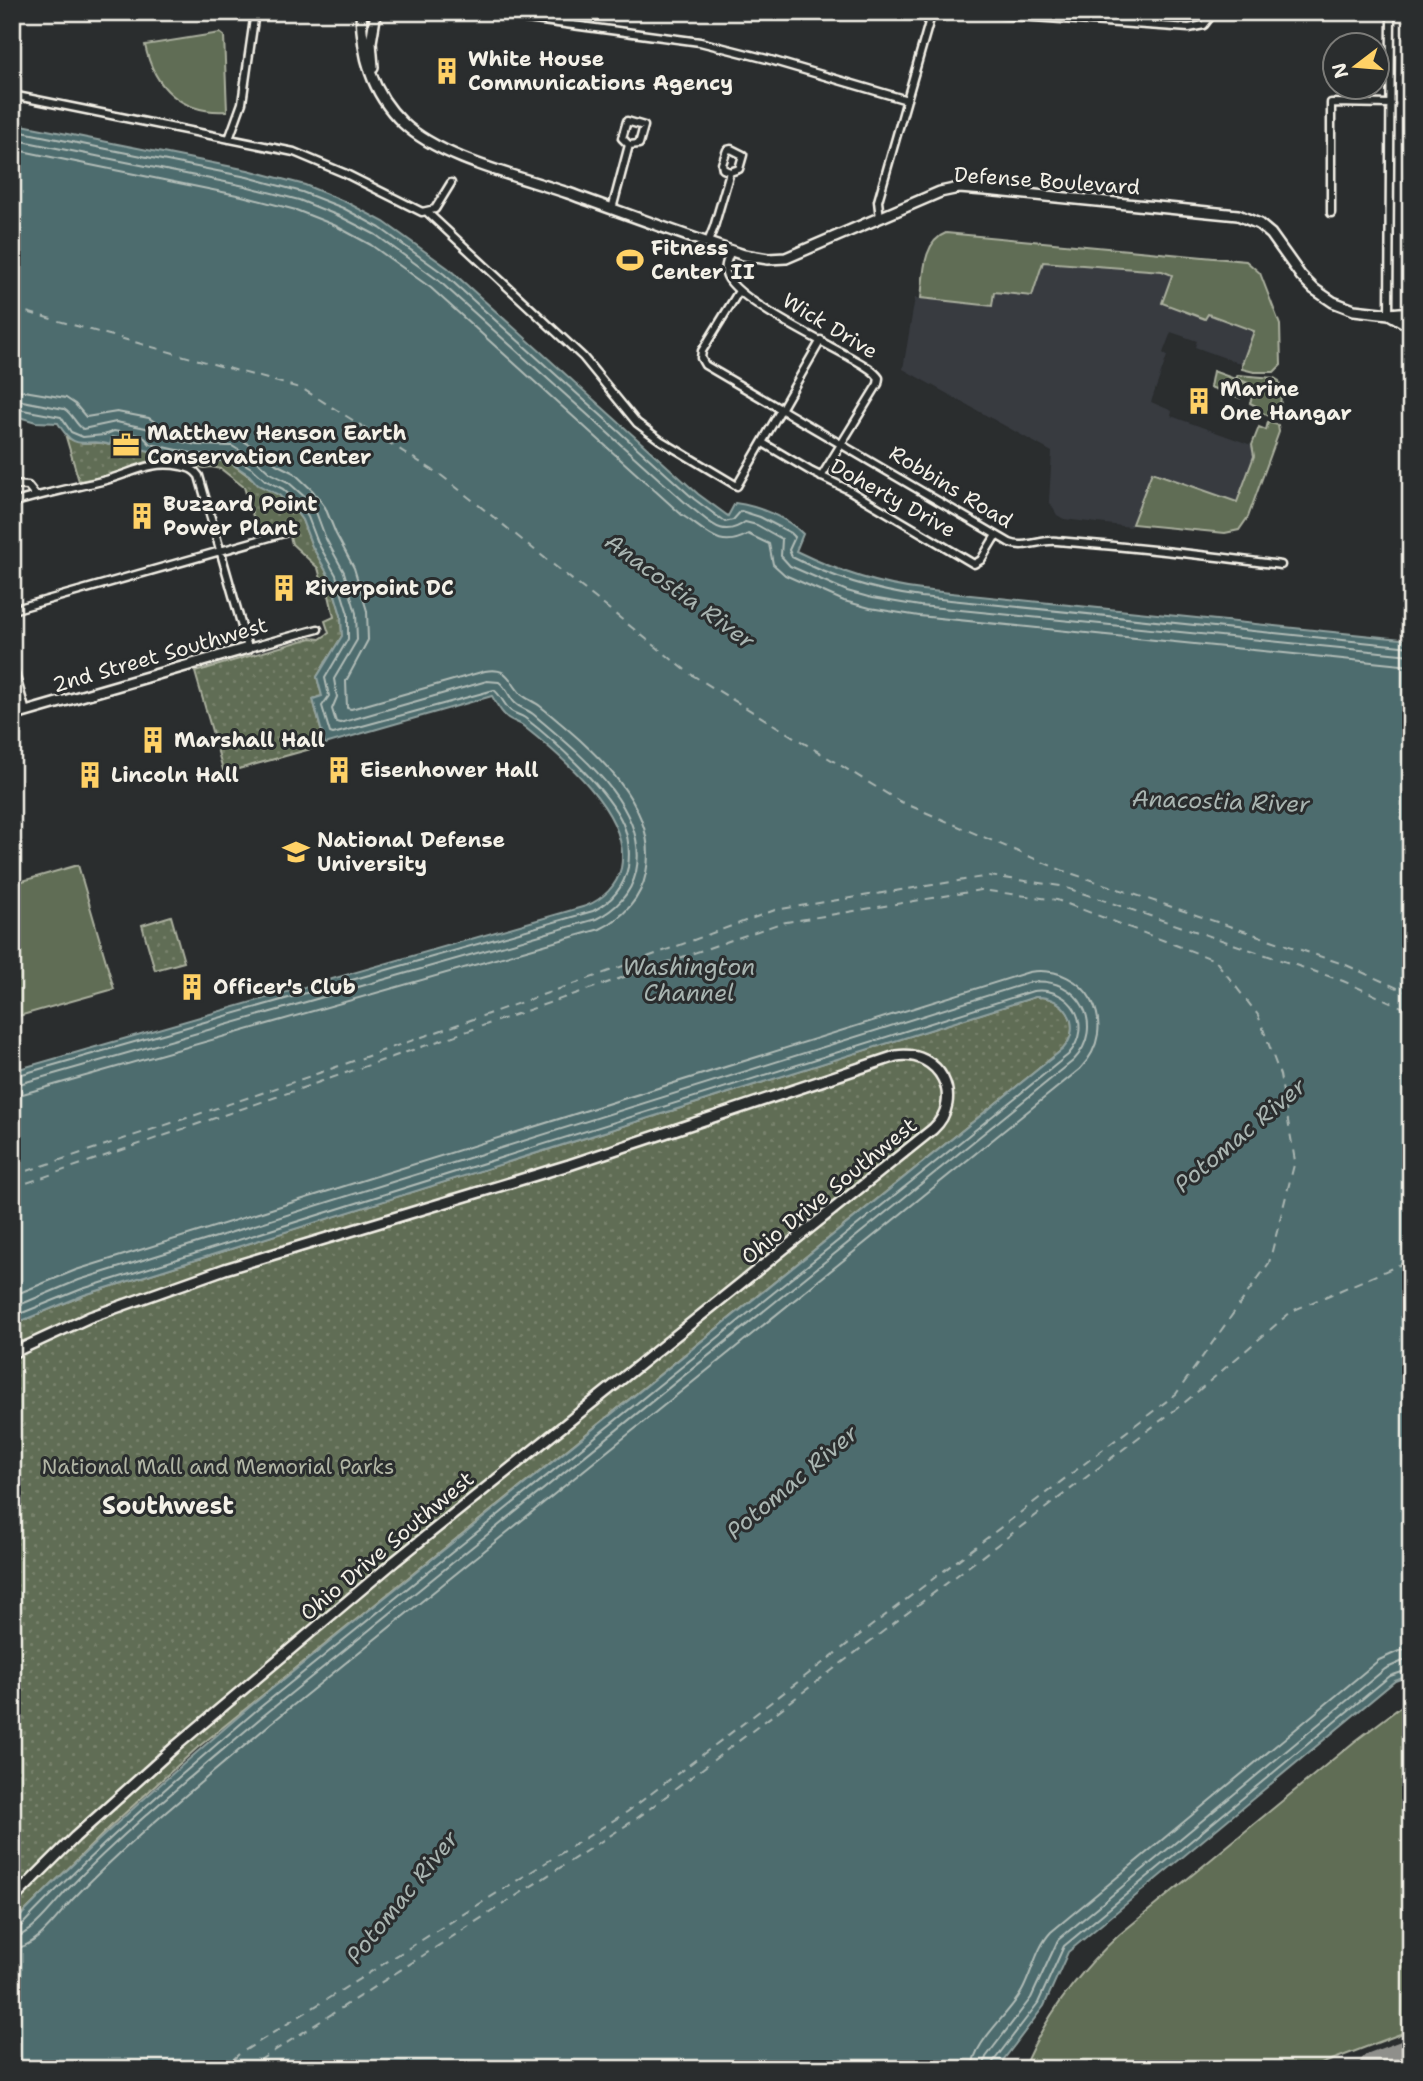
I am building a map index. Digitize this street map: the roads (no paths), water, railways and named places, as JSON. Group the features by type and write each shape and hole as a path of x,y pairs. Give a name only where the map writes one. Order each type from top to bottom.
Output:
{"street":[{"path":"229,139 242,103 255,12"},
{"name":"Defense Boulevard","path":"361,12 366,65 382,96 410,129 443,149 500,172 757,258 786,258 933,195 961,188 1229,213 1267,230 1305,281 1329,300 1354,310 1389,314"},
{"name":"Defense Boulevard","path":"376,12 370,52 382,96"},
{"path":"475,12 701,42 907,100"},
{"path":"880,218 878,201 932,12"},
{"path":"961,12 1195,28 1208,22 1214,12"},
{"path":"1389,314 1391,12"},
{"path":"12,95 303,155 427,212 583,357 628,414 652,435 737,486 821,341"},
{"path":"1331,213 1331,103 1391,104"},
{"path":"612,209 629,145"},
{"path":"708,242 730,172"},
{"path":"427,212 435,209 451,183"},
{"path":"731,250 725,266 726,272 739,291"},
{"name":"Wick Drive","path":"739,291 879,377 878,384 821,477"},
{"name":"Robbins Road","path":"739,291 703,350 702,360 706,366 1010,543 1021,545 1047,540 1187,552 1281,565"},
{"path":"1389,314 1411,312"},
{"path":"1389,314 1403,322 1411,323"},
{"name":"Doherty Drive","path":"763,443 976,564 982,559 996,535"},
{"path":"12,503 106,480 153,464 169,464 196,472 248,648"},
{"path":"12,485 28,486 36,496"},
{"path":"12,610 284,533"},
{"name":"2nd Street Southwest","path":"12,716 318,629"},
{"path":"12,663 26,712"},
{"name":"Ohio Drive Southwest","path":"12,1353 79,1321 203,1277 569,1165 778,1093 896,1056 911,1055 928,1061 941,1072 947,1087 946,1109 933,1129 395,1561 176,1746 75,1837 12,1900"}],"water":[{"path":"12,123 248,170 305,185 384,222 448,268 698,494 728,516 735,503 781,518 803,534 796,551 842,571 889,585 922,590 1411,640 1411,1675 1395,1681 1068,1952 1044,2006 998,2067 12,2069 12,1925 70,1867 253,1704 1063,1049 1072,1031 1068,1014 1063,1007 1055,1001 1035,997 84,1295 12,1325 12,1071 586,906 598,900 613,886 621,868 621,848 616,827 590,788 555,752 522,725 505,716 492,696 325,744 313,699 322,696 317,677 342,636 341,615 330,578 312,546 302,520 279,495 258,485 249,475 228,461 195,461 141,449 141,443 112,437 110,445 77,442 65,433 58,423 36,422 12,415"}],"place":[{"name":"White House Communications Agency","path":"447,71"},
{"name":"Fitness Center II","path":"630,260"},
{"name":"Marine One Hangar","path":"1199,401"},
{"name":"Matthew Henson Earth Conservation Center","path":"126,445"},
{"name":"Buzzard Point Power Plant","path":"142,516"},
{"name":"Riverpoint DC","path":"284,588"},
{"name":"Marshall Hall","path":"153,740"},
{"name":"Eisenhower Hall","path":"339,770"},
{"name":"Lincoln Hall","path":"90,775"},
{"name":"National Defense University","path":"296,852"},
{"name":"Officer's Club","path":"192,987"}],"district":[{"name":"Southwest","path":"168,1506"}],"water label":[{"name":"Anacostia River","path":"680,591"},
{"name":"Anacostia River","path":"1221,801"},
{"name":"Washington Channel","path":"689,980"},
{"name":"Potomac River","path":"1240,1135"},
{"name":"Potomac River","path":"792,1482"},
{"name":"Potomac River","path":"402,1897"}],"park label":[{"name":"National Mall and Memorial Parks","path":"218,1467"}]}
